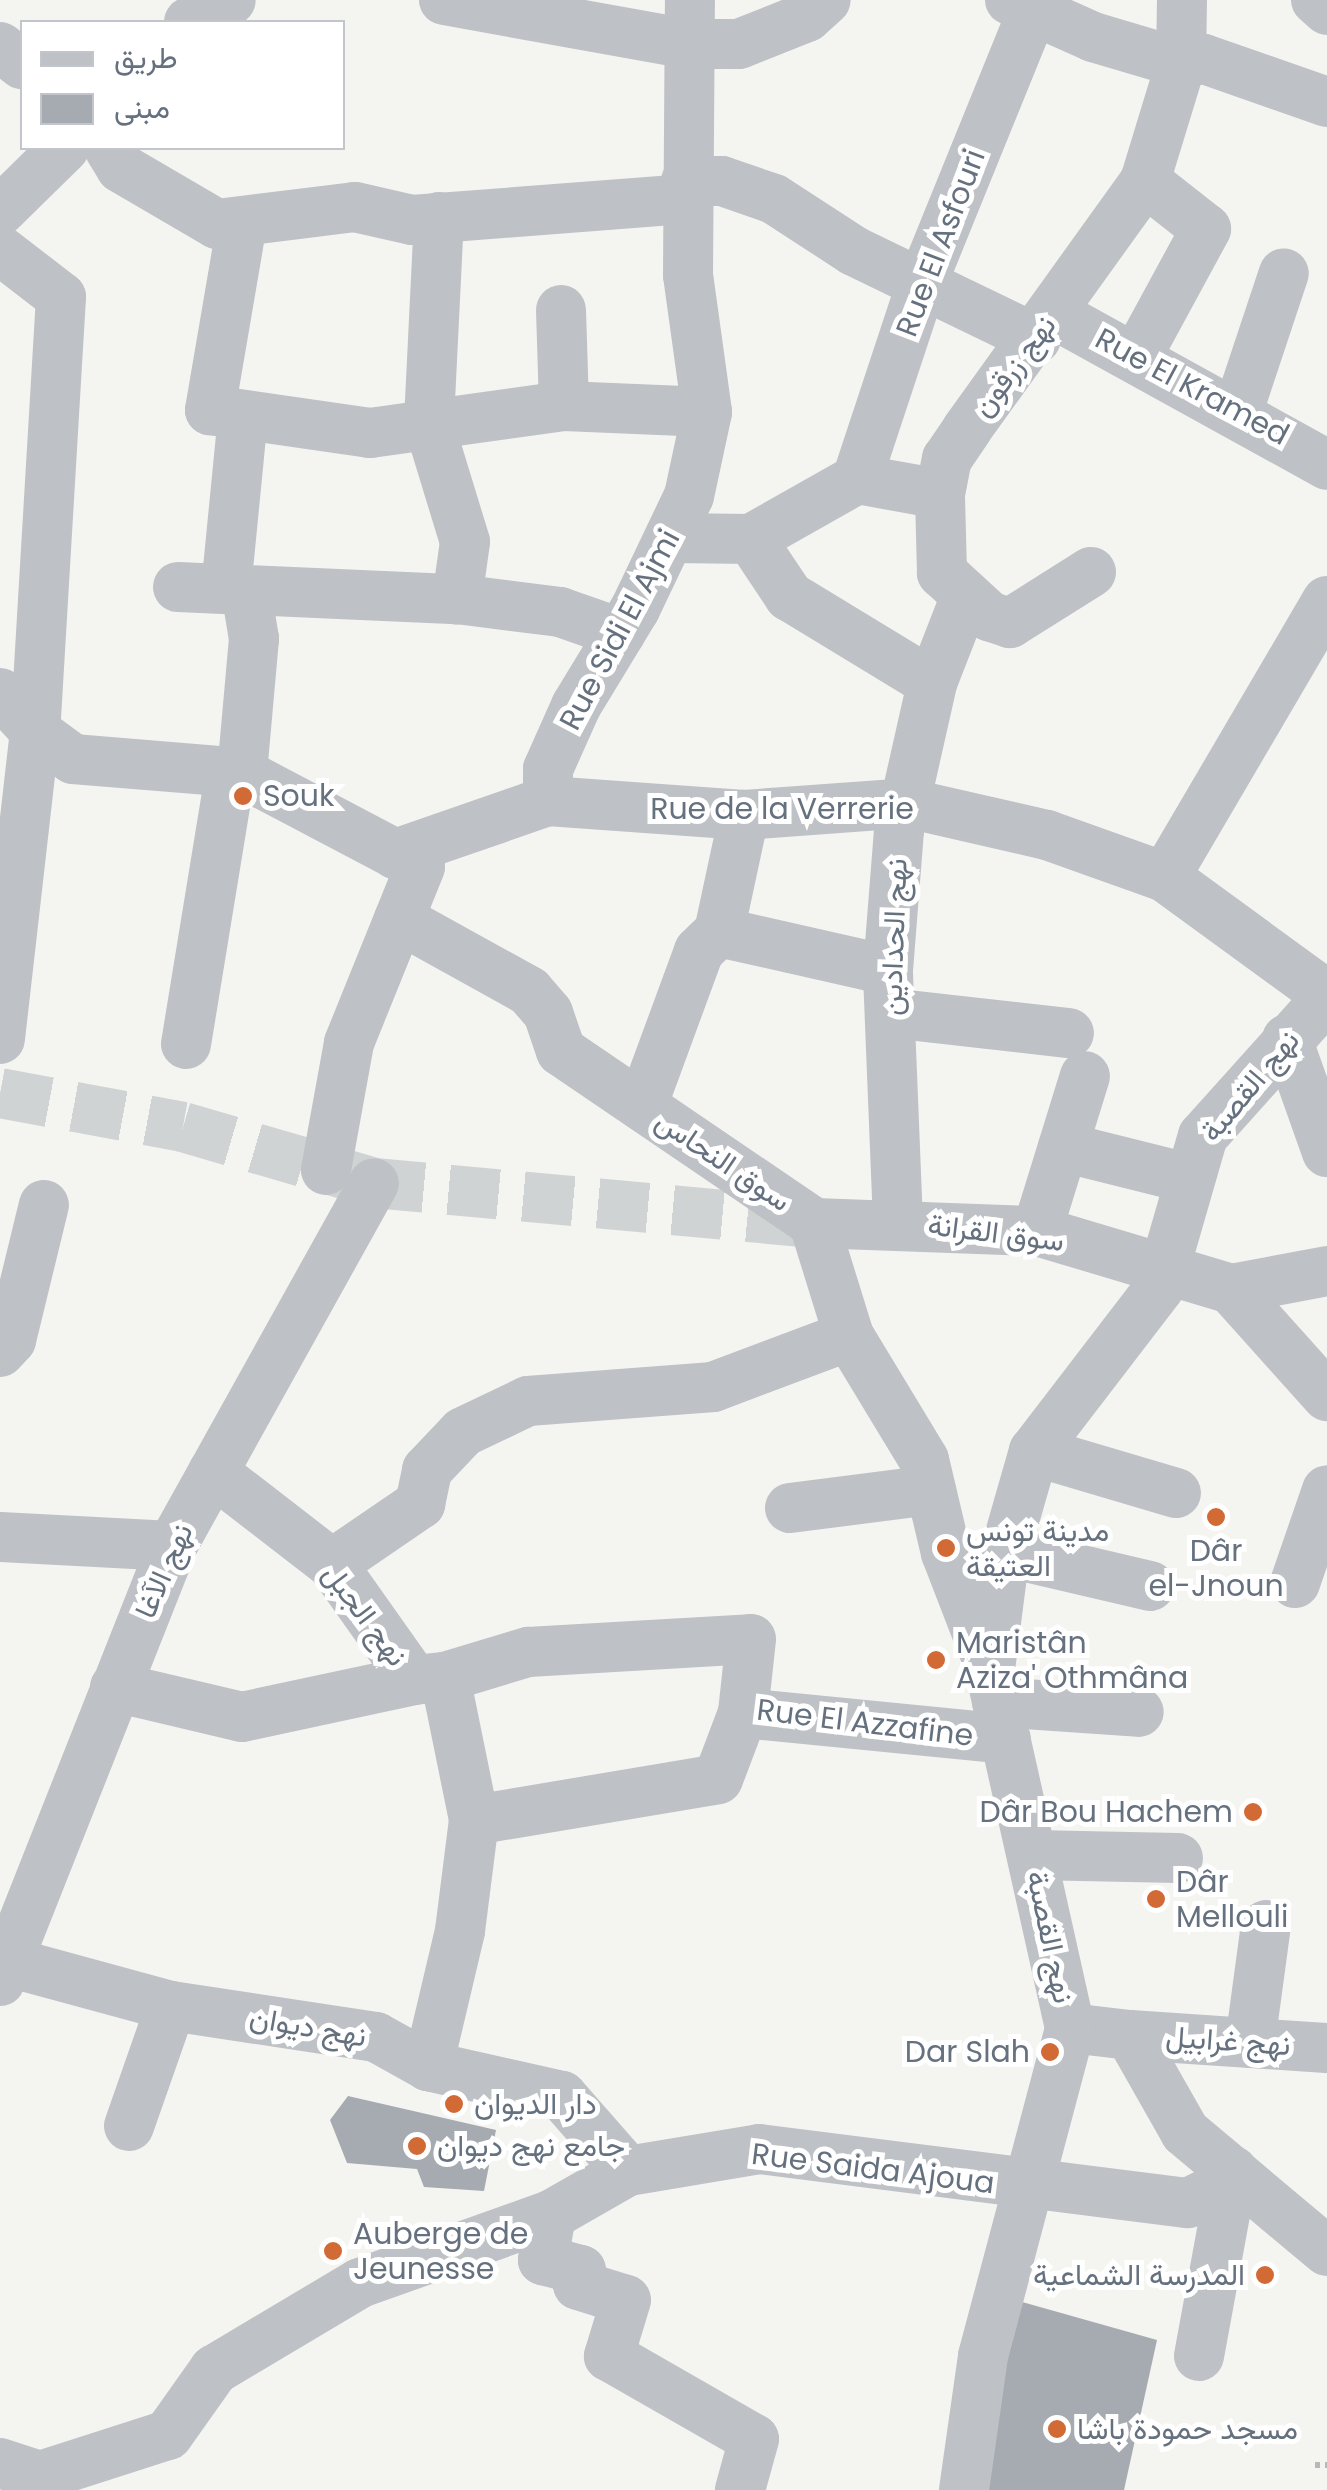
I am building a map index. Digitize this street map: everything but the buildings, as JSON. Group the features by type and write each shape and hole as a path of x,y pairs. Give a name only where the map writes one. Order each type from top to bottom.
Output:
{"street":[{"path":"194,20 231,0"},
{"path":"243,0 249,7 258,0"},
{"path":"444,0 689,22 739,44 806,18 826,0"},
{"name":"نهج زرقون","path":"964,600 942,573 940,494 947,459 1045,327 1145,180 1181,63 1182,0"},
{"path":"1316,0 1327,10"},
{"path":"1022,5 1181,63 1204,59 1327,102"},
{"name":"Rue El Asfouri","path":"857,478 920,286 1022,5"},
{"name":"Rue Sidi El Ajmi","path":"548,801 548,769 673,538 707,412 686,190 689,22"},
{"path":"0,47 20,62"},
{"path":"0,211 62,150"},
{"name":"Rue El Kramed","path":"110,150 122,168 175,205 217,224 355,206 412,220 686,190 722,181 774,199 920,286 1136,358 1327,465"},
{"path":"1136,358 1206,229 1145,180"},
{"path":"439,217 428,424 464,542 457,599"},
{"path":"242,223 210,410 370,433 564,406 707,412"},
{"path":"0,250 62,296 19,580 35,732 8,941 0,1039"},
{"path":"1238,412 1284,273"},
{"path":"561,310 564,406"},
{"path":"186,1044 236,773 254,639 217,588 243,414"},
{"path":"673,538 751,540 857,478 940,494"},
{"path":"751,540 789,596 932,683"},
{"path":"964,600 1010,624 1091,572"},
{"path":"217,588 457,599 560,612 620,633"},
{"name":"نهج الحدادين","path":"898,1223 888,992 907,803 932,683 964,600"},
{"path":"1165,877 1327,602"},
{"path":"0,693 35,732 74,759 236,773 420,867 350,1043 326,1170"},
{"path":"395,854 548,801"},
{"name":"Rue de la Verrerie","path":"548,801 744,814 907,803 1047,835 1165,877 1327,996"},
{"path":"642,1106 699,951 719,932 744,814"},
{"name":"سوق النحاس","path":"399,920 529,991 548,1013 561,1051 814,1223 849,1336 924,1460 998,1703"},
{"path":"719,932 1077,1054 1062,1147 1036,1231"},
{"name":"نهج القصبة","path":"964,2490 976,2393 1025,2187 1070,2028 998,1703 1005,1552 1034,1451 1159,1288 1187,1178 1202,1136 1327,996"},
{"path":"1287,1039 1327,1152"},
{"path":"1062,1147 1187,1178"},
{"name":"نهج الآغا","path":"5,1972 172,1546 374,1183"},
{"path":"0,1352 11,1340 44,1205"},
{"name":"سوق القرانة","path":"814,1223 898,1223 1036,1231 1165,1266 1231,1289"},
{"path":"1231,1289 1327,1271"},
{"path":"1231,1289 1327,1396"},
{"path":"332,1564 420,1504 427,1470 463,1432 528,1401 713,1387 849,1336"},
{"path":"1034,1451 1176,1493"},
{"name":"نهج الجبل","path":"213,1472 332,1564 429,1679 474,1820 460,1931 428,2066"},
{"path":"790,1508 931,1490"},
{"path":"1295,1583 1327,1490"},
{"path":"0,1537 172,1546"},
{"path":"1005,1552 1150,1586"},
{"name":"Rue El Azzafine","path":"429,1679 528,1652 751,1639 743,1713 998,1703 1140,1712"},
{"path":"115,1687 242,1717 429,1679"},
{"path":"474,1820 718,1778 743,1713"},
{"path":"1032,1855 1178,1858"},
{"path":"1250,2043 1266,1925"},
{"name":"نهج ديوان","path":"5,1972 171,2006 376,2037 428,2066 562,2096 628,2171"},
{"path":"129,2126 171,2006"},
{"name":"نهج غرابيل","path":"1070,2028 1327,2048"},
{"path":"1130,2035 1185,2132 1232,2176 1327,2251"},
{"name":"Rue Saida Ajoua","path":"0,2463 40,2476 168,2435 214,2370 360,2283 551,2215 628,2171 759,2150 1025,2187 1188,2203 1232,2176"},
{"path":"1199,2356 1232,2176"},
{"path":"551,2215 543,2260 581,2270 578,2284 626,2300 609,2356 754,2440 740,2490"}],"path":[{"path":"1316,2465 1327,2465"}],"tunnel":[{"path":"0,1093 183,1127 374,1183 814,1223"}],"place":[{"name":"Souk","path":"243,796"},
{"name":"Dâr el-Jnoun","path":"1216,1517"},
{"name":"مدينة تونس العتيقة","path":"946,1548"},
{"name":"Maristân Aziza' Othmâna","path":"936,1660"},
{"name":"Dâr Bou Hachem","path":"1253,1812"},
{"name":"Dâr Mellouli","path":"1156,1899"},
{"name":"Dar Slah","path":"1050,2052"},
{"name":"دار الديوان","path":"454,2104"},
{"name":"جامع نهج ديوان","path":"417,2146"},
{"name":"Auberge de Jeunesse","path":"333,2251"},
{"name":"المدرسة الشماعية","path":"1265,2275"},
{"name":"مسجد حمودة باشا","path":"1057,2429"}]}
